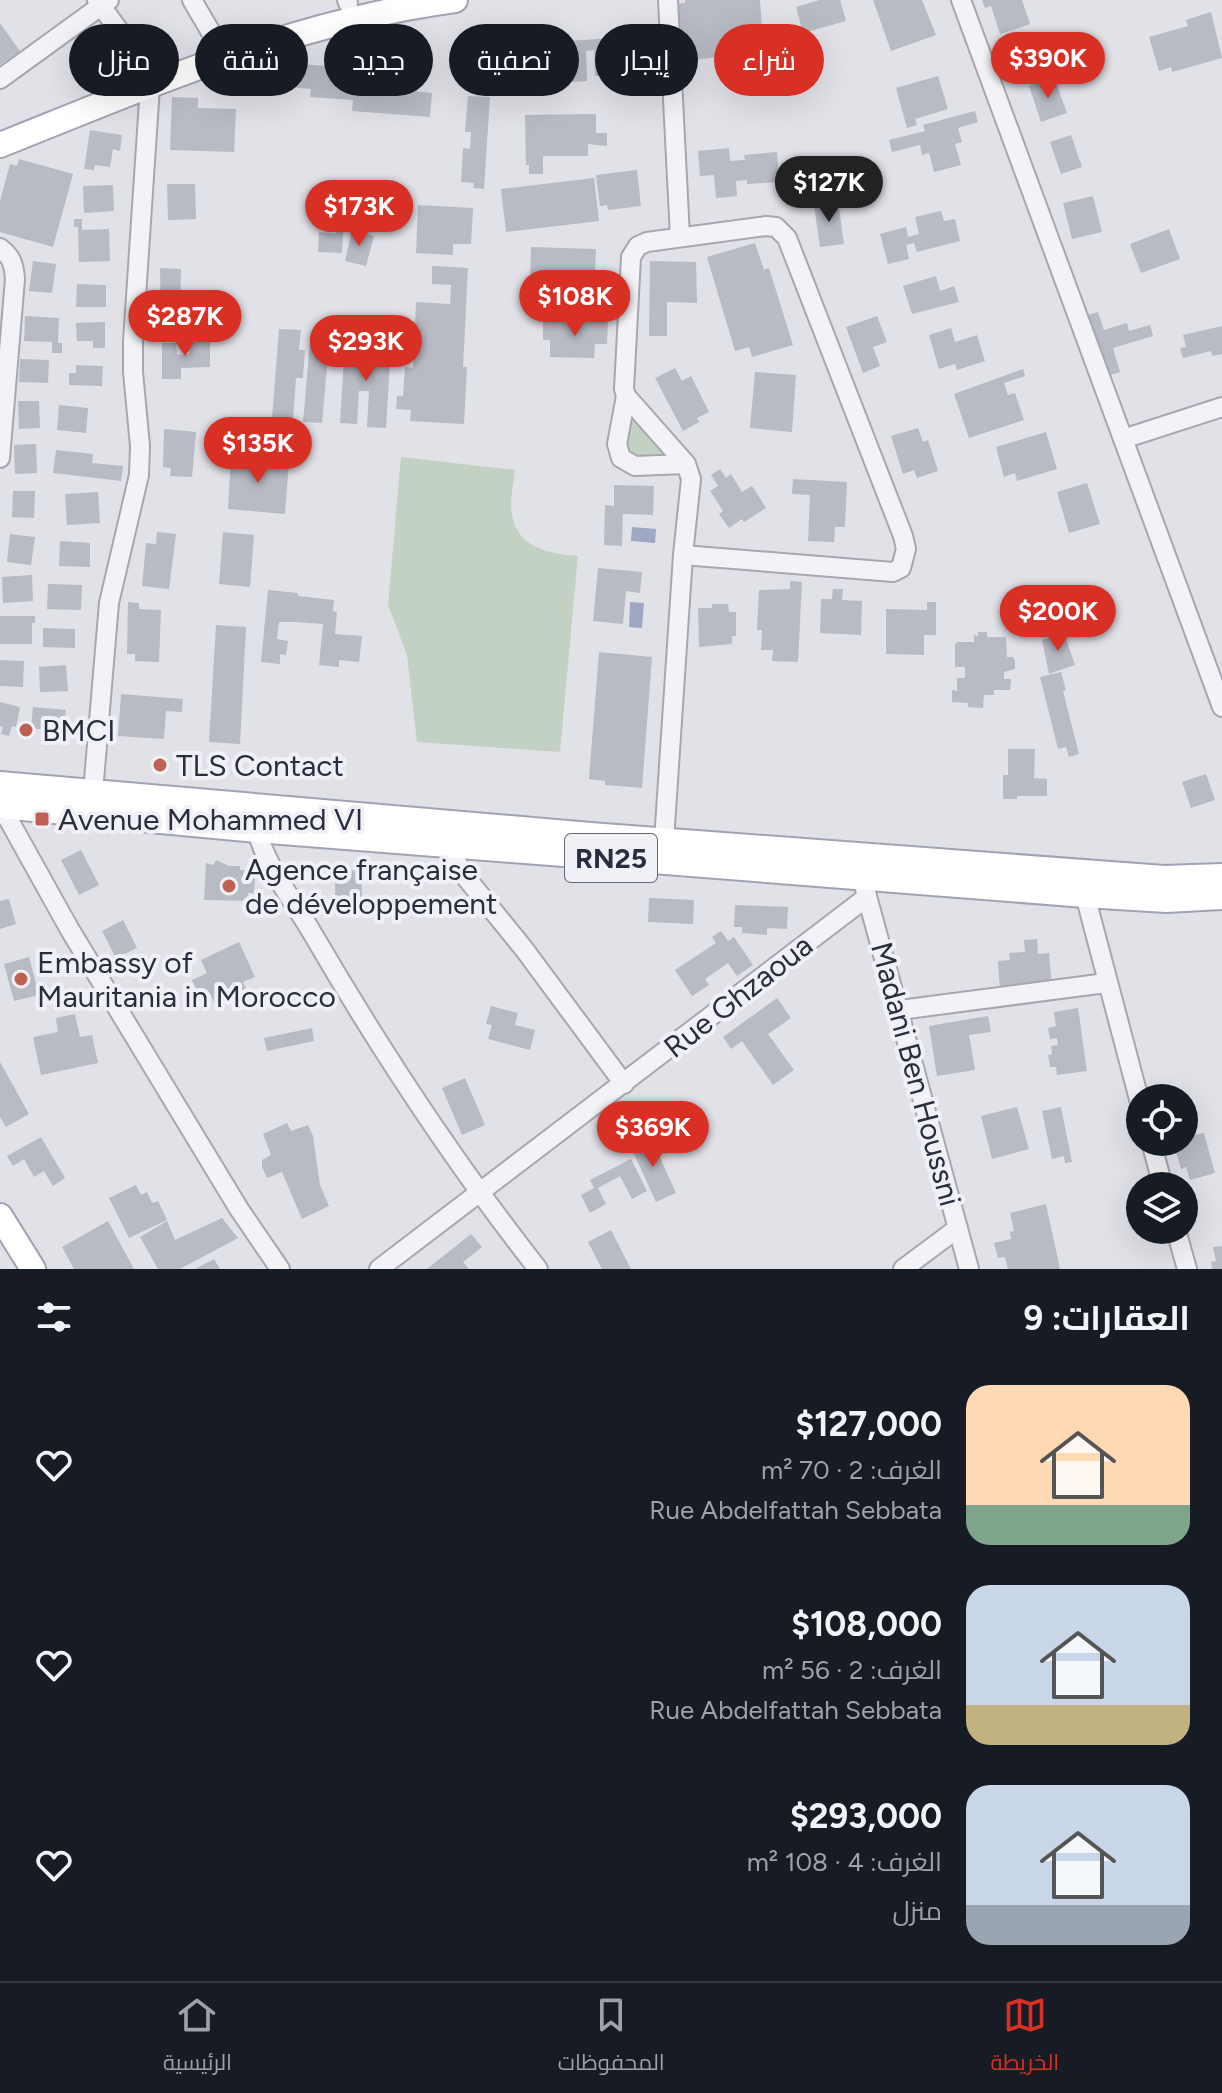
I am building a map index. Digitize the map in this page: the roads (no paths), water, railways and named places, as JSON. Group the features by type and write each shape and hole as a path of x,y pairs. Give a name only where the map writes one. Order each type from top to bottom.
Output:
{"main road":[{"path":"308,31 348,20 455,0"},
{"path":"293,24 352,1"},
{"path":"0,129 98,96"},
{"path":"0,145 110,96"},
{"name":"RN25","path":"0,784 664,841 1164,878 1222,876"},
{"name":"RN25","path":"0,806 447,845 865,888 1166,900 1222,897"},
{"path":"2,1223 33,1269"}],"street":[{"path":"192,0 207,24"},
{"path":"668,0 680,237"},
{"path":"961,0 1222,707"},
{"path":"0,79 102,2 116,24"},
{"path":"93,792 109,603 139,475 133,342 150,96"},
{"path":"683,555 893,572 901,568 906,549 903,536 782,231 776,227 680,237 638,246 631,257 623,378 626,396 617,444 621,458 635,466 686,464"},
{"path":"0,248 13,262 15,279 0,458"},
{"path":"626,396 686,464 691,479 664,841"},
{"path":"1123,439 1222,407"},
{"path":"0,806 85,956 239,1209 280,1269"},
{"path":"257,830 270,862 422,1112 477,1192 538,1269"},
{"path":"447,845 464,875 524,949 624,1084"},
{"name":"Rue Ghzaoua","path":"379,1269 624,1084 865,888"},
{"name":"Madani Ben Houssni","path":"865,888 969,1269"},
{"path":"1085,895 1135,1084"},
{"path":"900,1010 1106,983"},
{"path":"903,1269 958,1228"},
{"path":"1180,1244 1187,1269"}],"water":[{"path":"632,527 656,529 655,543 631,541"},
{"path":"630,602 644,603 642,628 629,627"}],"place":[{"name":"BMCI","path":"26,730"},
{"name":"TLS Contact","path":"160,765"},
{"name":"Avenue Mohammed VI","path":"42,819"},
{"name":"Agence française de développement","path":"229,886"},
{"name":"Embassy of Mauritania in Morocco","path":"21,979"}]}
